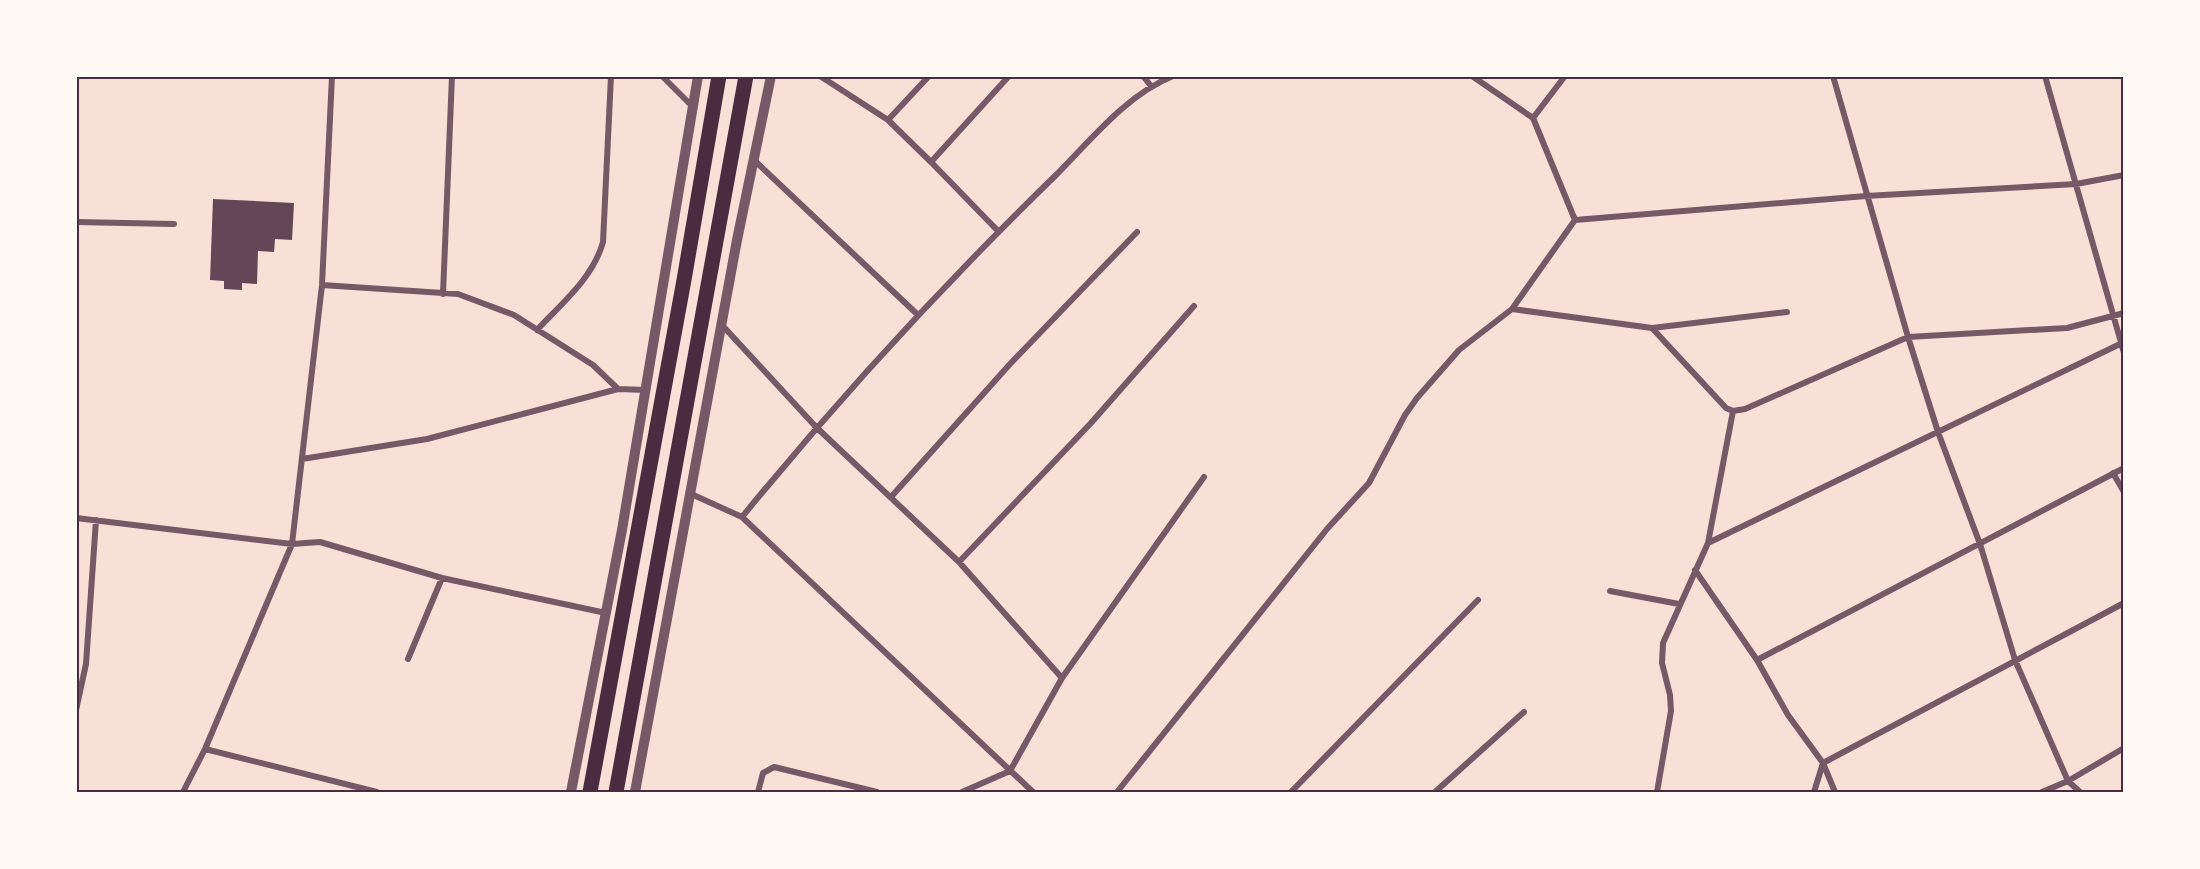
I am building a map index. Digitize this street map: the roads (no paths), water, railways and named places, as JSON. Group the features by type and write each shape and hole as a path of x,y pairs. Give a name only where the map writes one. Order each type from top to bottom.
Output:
{"highway":[{"path":"590,792 719,76"},
{"path":"616,792 746,76"}],"street":[{"path":"183,792 205,749 292,544 322,285 332,76"},
{"path":"443,294 452,76"},
{"path":"537,330 590,273 598,260 603,242 611,76"},
{"path":"662,76 693,107"},
{"path":"571,792 646,390 698,76"},
{"path":"635,792 689,493 771,76"},
{"path":"820,76 888,120 999,231"},
{"path":"888,120 929,76"},
{"path":"931,162 1009,76"},
{"path":"1143,76 1151,86"},
{"path":"742,517 816,427 918,315 999,231 1135,97 1151,86 1173,76"},
{"path":"1472,76 1533,118 1575,220"},
{"path":"1533,118 1565,76"},
{"path":"1833,76 1908,337 1938,432 1980,544 2015,660 2068,781 2080,792"},
{"path":"2045,76 2124,353"},
{"path":"754,160 918,315"},
{"path":"1117,792 1320,538 1369,483 1417,398 1459,350 1512,309 1575,220 1866,196 2076,184 2124,175"},
{"path":"76,222 174,224"},
{"path":"891,498 1010,364 1137,232"},
{"path":"322,285 458,294 514,315 593,365 618,389"},
{"path":"959,562 1091,423 1194,306"},
{"path":"1512,309 1652,328 1787,312"},
{"path":"1652,328 1726,408 1733,411 1745,409 1908,337 2067,328 2124,313"},
{"path":"722,325 816,427 959,562 1062,678"},
{"path":"1708,543 2120,344"},
{"path":"302,459 427,439 618,389 646,390"},
{"path":"1657,792 1671,711 1670,695 1663,677 1663,643 1708,543 1733,411"},
{"path":"1757,660 2124,468"},
{"path":"2113,473 2124,492"},
{"path":"962,792 1010,771 1062,678 1204,477"},
{"path":"689,493 742,517 1033,792"},
{"path":"76,518 292,544 320,542 442,578 606,613"},
{"path":"76,710 86,664 96,520"},
{"path":"1695,570 1757,660 1788,716 1823,763 1834,792"},
{"path":"408,659 442,578"},
{"path":"1610,591 1679,604"},
{"path":"1292,792 1478,600"},
{"path":"1814,792 1823,763 2124,603"},
{"path":"1435,792 1524,712"},
{"path":"2042,792 2068,781 2124,748"},
{"path":"205,749 377,792"},
{"path":"758,792 763,773 774,767 877,792"}]}
